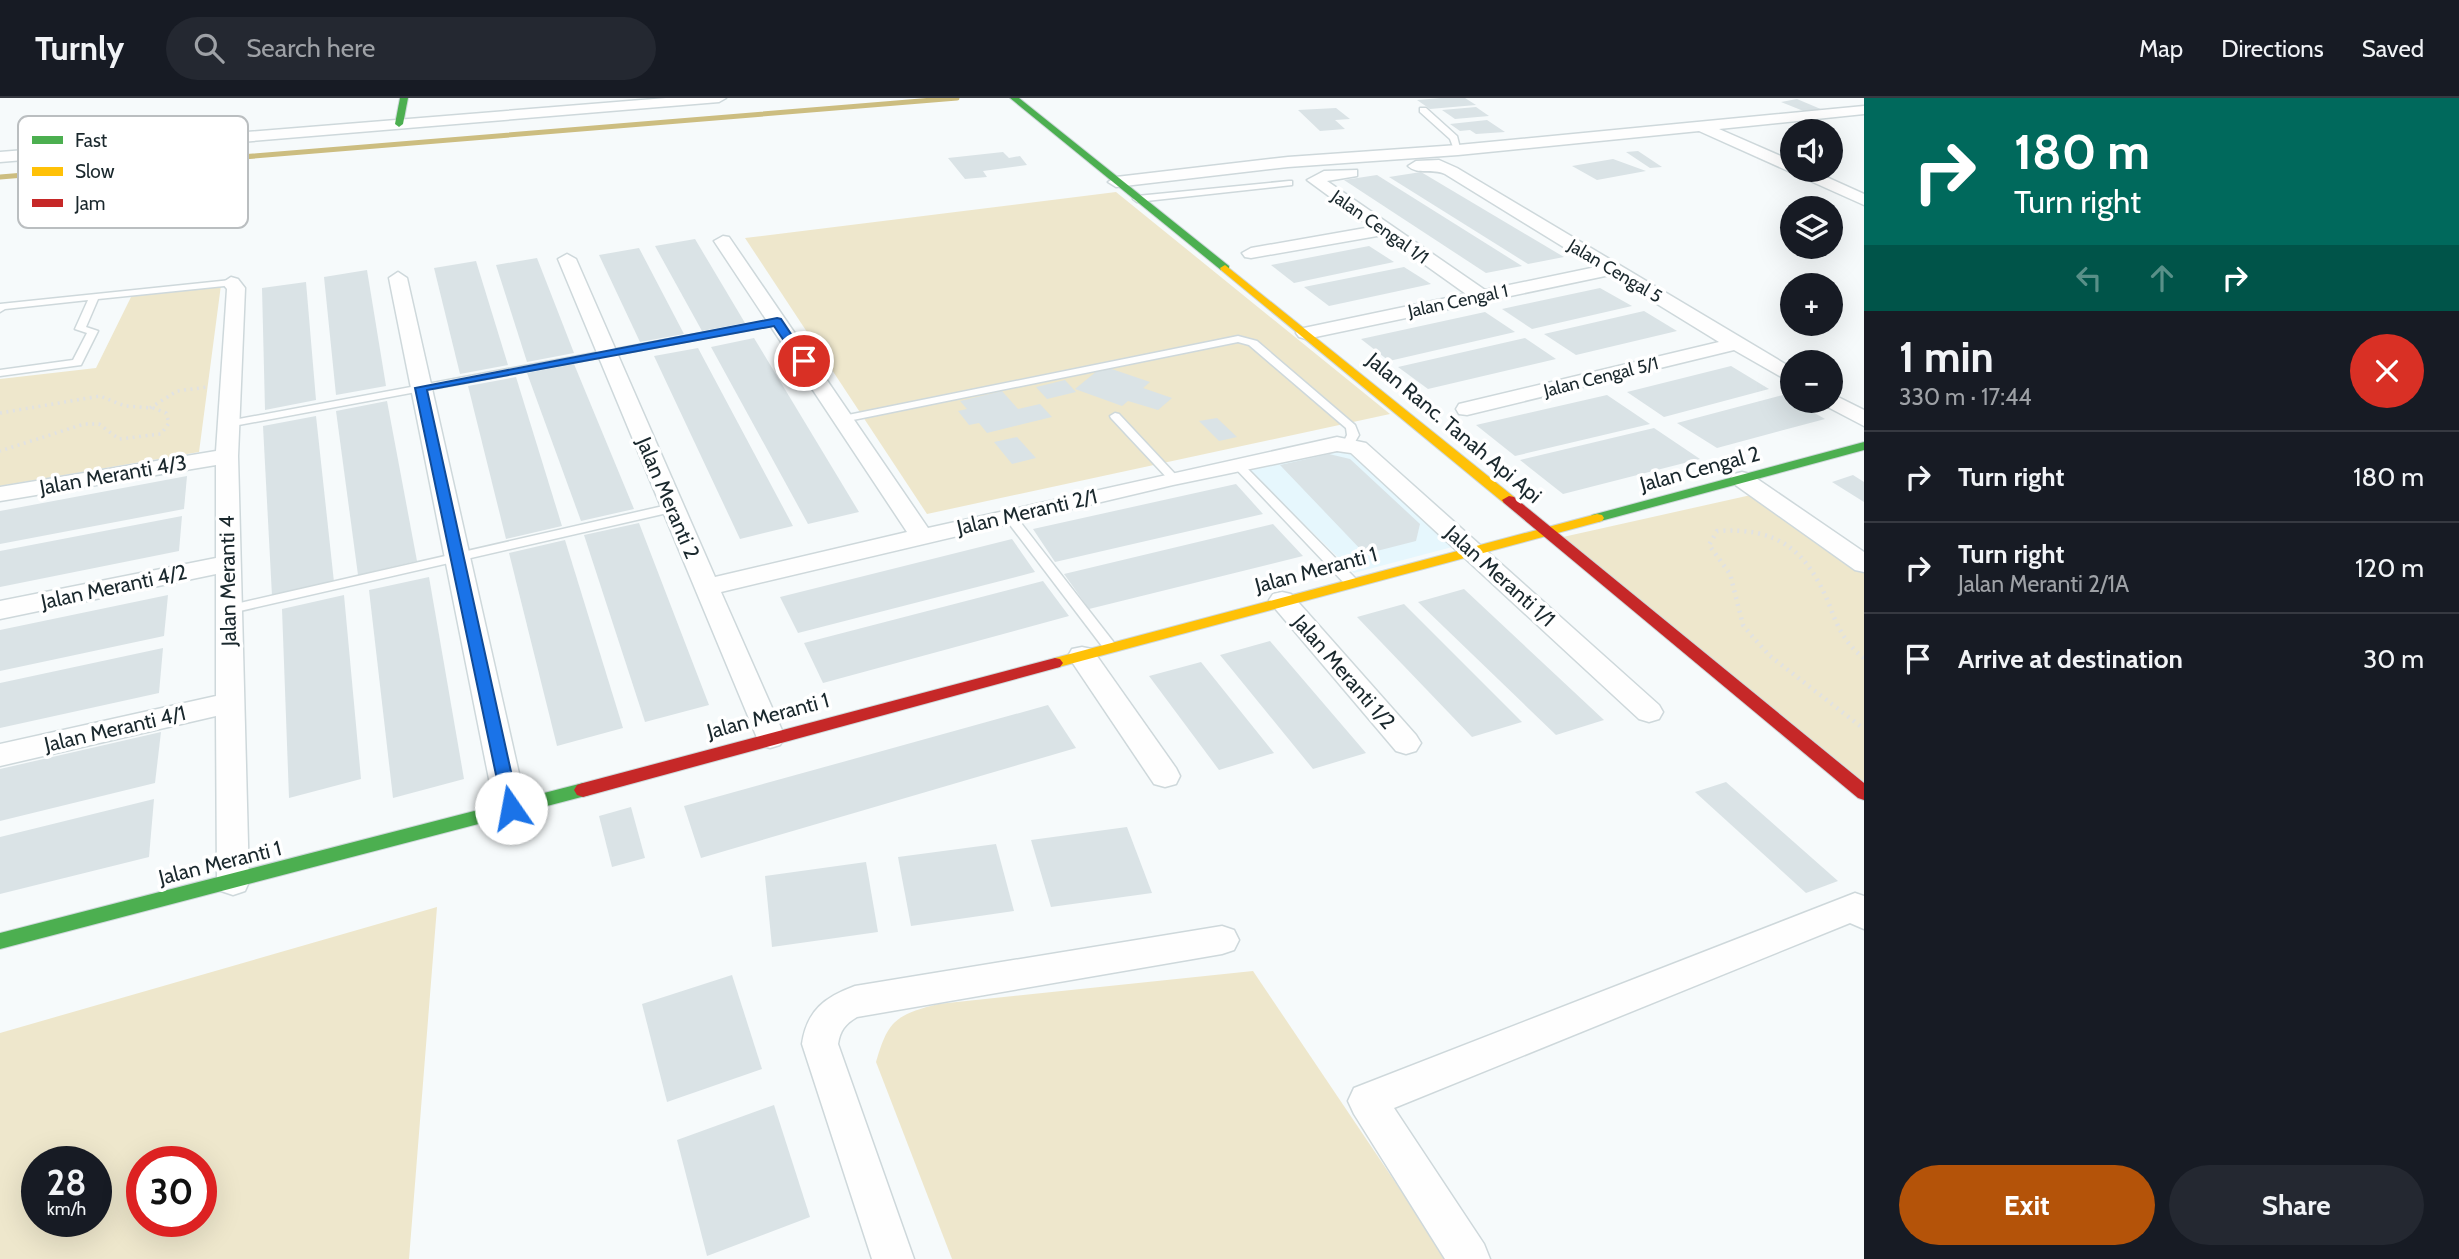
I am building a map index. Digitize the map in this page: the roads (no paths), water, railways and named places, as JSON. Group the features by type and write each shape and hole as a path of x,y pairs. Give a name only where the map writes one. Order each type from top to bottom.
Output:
{"street":[{"path":"399,124 404,98"},
{"path":"248,136 719,98"},
{"name":"Jalan Ranc. Tanah Api Api","path":"1019,102 1306,332 1864,793"},
{"path":"1116,182 1288,162 1458,150 1864,110"},
{"path":"1703,127 1780,162"},
{"path":"0,157 18,156"},
{"name":"Jalan Cengal 1/1","path":"1439,166 1316,178 1316,182 1482,296"},
{"name":"Jalan Cengal 5","path":"1439,166 1780,370"},
{"path":"1824,182 1864,200"},
{"path":"1251,253 1383,230"},
{"path":"723,241 922,537"},
{"name":"Jalan Meranti 2","path":"567,259 770,737"},
{"name":"Jalan Cengal 1","path":"1306,332 1611,269"},
{"path":"398,278 511,808"},
{"name":"Jalan Meranti 4","path":"231,283 236,288 227,456 227,610 233,882"},
{"name":"Jalan Cengal 5/1","path":"1467,410 1735,344"},
{"path":"1843,407 1864,419"},
{"name":"Jalan Meranti 2/1","path":"706,587 1173,478 1348,444"},
{"name":"Jalan Meranti 1/1","path":"1348,444 1358,448 1648,712"},
{"name":"Jalan Cengal 2","path":"1547,532 1864,446"},
{"name":"Jalan Meranti 4/3","path":"0,494 227,456"},
{"path":"1742,479 1864,564"},
{"name":"Jalan Meranti 1","path":"0,941 233,882 1082,656 1282,600 1547,532"},
{"name":"Jalan Meranti 4/2","path":"0,610 228,564"},
{"name":"Jalan Meranti 1/2","path":"1282,600 1406,743"},
{"path":"1082,656 1165,776"},
{"name":"Jalan Meranti 4/1","path":"0,755 230,703"},
{"path":"1469,1259 1367,1101 1855,907 1864,915"},
{"path":"892,1259 820,1044 821,1030 829,1017 840,1007 855,1002 1222,940"}],"lane":[{"path":"1423,110 1454,138 1458,150"},
{"path":"1137,199 1289,183"},
{"path":"0,309 2,306 231,283"},
{"path":"0,373 77,362 93,331 80,330 95,296"},
{"path":"228,424 777,322"},
{"path":"843,419 1238,339 1253,344 1351,427 1353,435 1348,444"},
{"path":"1115,416 1173,478"},
{"path":"1239,466 1351,582"},
{"path":"227,610 672,508"},
{"path":"1010,517 1110,648"}],"waterway":[{"path":"248,157 957,98"},
{"path":"0,177 18,176"}]}
